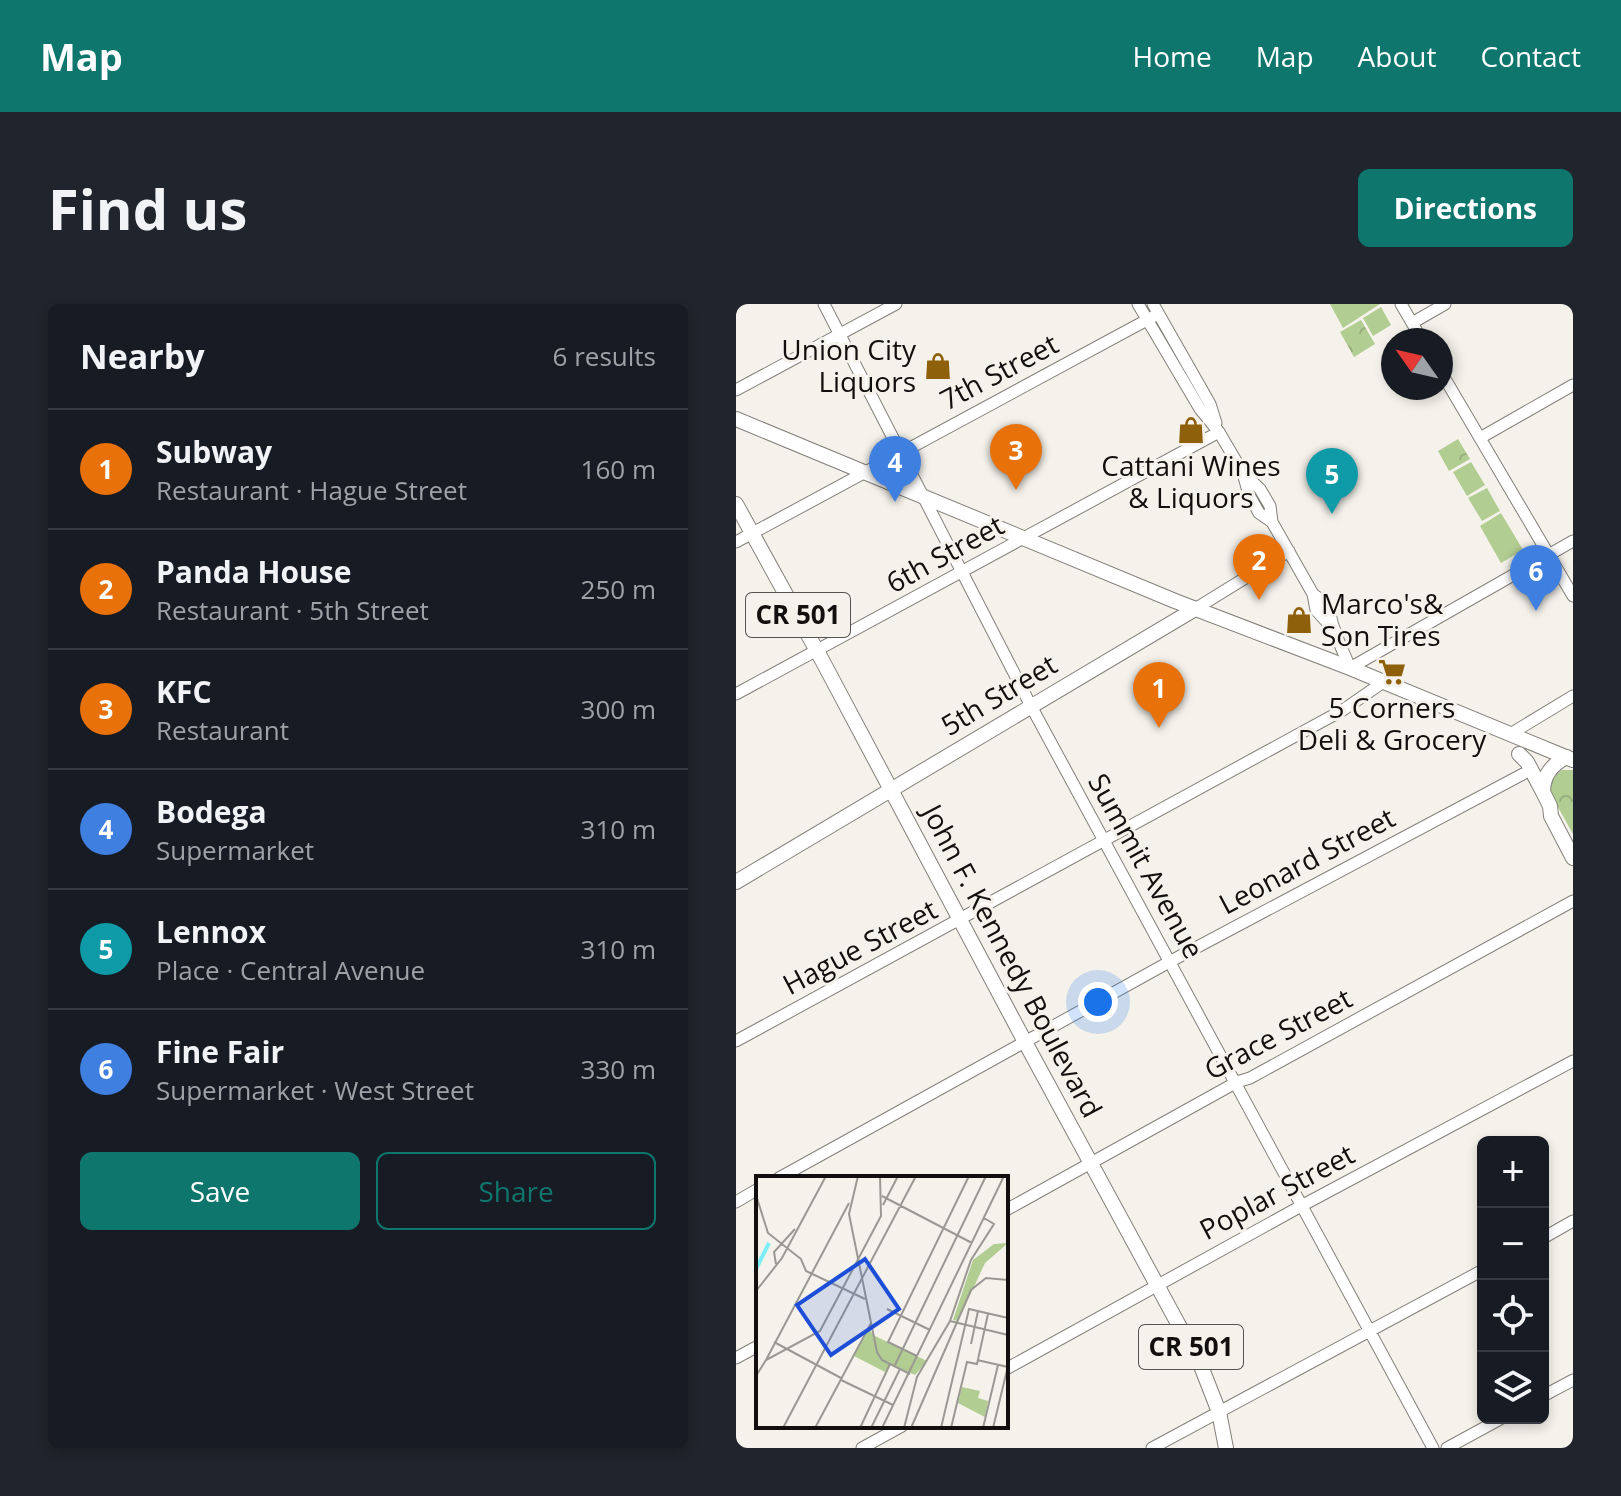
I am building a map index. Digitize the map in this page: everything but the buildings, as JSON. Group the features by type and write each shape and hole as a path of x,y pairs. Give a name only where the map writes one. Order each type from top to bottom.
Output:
{"main road":[{"path":"736,419 1195,609 1350,668 1570,758"},
{"name":"John F. Kennedy Boulevard","path":"736,504 1201,1366 1219,1412 1226,1448"},
{"name":"5th Street","path":"736,882 1195,609"},
{"path":"1512,733 1523,774 1543,811 1551,816"},
{"path":"1519,754 1527,762 1543,792 1551,816 1573,858"},
{"path":"1543,792 1543,781 1554,765 1570,758"}],"street":[{"name":"Summit Avenue","path":"824,304 1031,706 1433,1448"},
{"path":"736,390 896,304"},
{"path":"1138,304 1153,312 1210,404 1219,432 1243,473 1260,489 1270,506 1272,522 1313,594 1325,602 1331,611 1333,629 1350,668 1573,541"},
{"path":"1401,304 1415,328"},
{"path":"1412,323 1445,304"},
{"name":"7th Street","path":"736,542 1153,312"},
{"path":"1480,438 1573,385"},
{"path":"1453,392 1573,596"},
{"name":"6th Street","path":"736,694 1219,432"},
{"name":"5th Street","path":"1195,609 1289,551"},
{"name":"Hague Street","path":"736,1041 1343,710 1382,683"},
{"path":"1512,733 1573,696"},
{"name":"Leonard Street","path":"783,1176 1171,961 1523,774"},
{"name":"Grace Street","path":"1008,1209 1573,901"},
{"name":"Poplar Street","path":"1008,1368 1573,1061"},
{"path":"736,1202 756,1190"},
{"path":"1549,1235 1573,1221"},
{"path":"1152,1448 1477,1273"},
{"path":"736,1358 756,1347"},
{"path":"1549,1393 1573,1380"},
{"path":"1447,1448 1491,1424"},
{"path":"862,1448 898,1428"}],"green space":[{"path":"1330,304 1380,304 1343,328"},
{"path":"1381,307 1391,325 1381,328 1373,336 1363,318"},
{"path":"1361,320 1375,344 1354,357 1340,332"},
{"path":"1458,439 1470,459 1449,471 1438,451"},
{"path":"1471,462 1485,485 1467,496 1453,472"},
{"path":"1487,488 1500,511 1482,521 1468,498"},
{"path":"1501,513 1523,550 1501,563 1480,526"},
{"path":"1562,770 1573,770 1573,834 1550,793 1551,779"}],"place":[{"name":"Union City Liquors","path":"938,366"},
{"name":"Cattani Wines & Liquors","path":"1191,430"},
{"name":"KFC","path":"1016,490"},
{"name":"Bodega","path":"895,502"},
{"name":"Lennox","path":"1332,514"},
{"name":"Panda House","path":"1259,600"},
{"name":"Fine Fair","path":"1536,611"},
{"name":"Marco's& Son Tires","path":"1299,620"},
{"name":"5 Corners Deli & Grocery","path":"1392,672"},
{"name":"Subway","path":"1159,728"}]}
